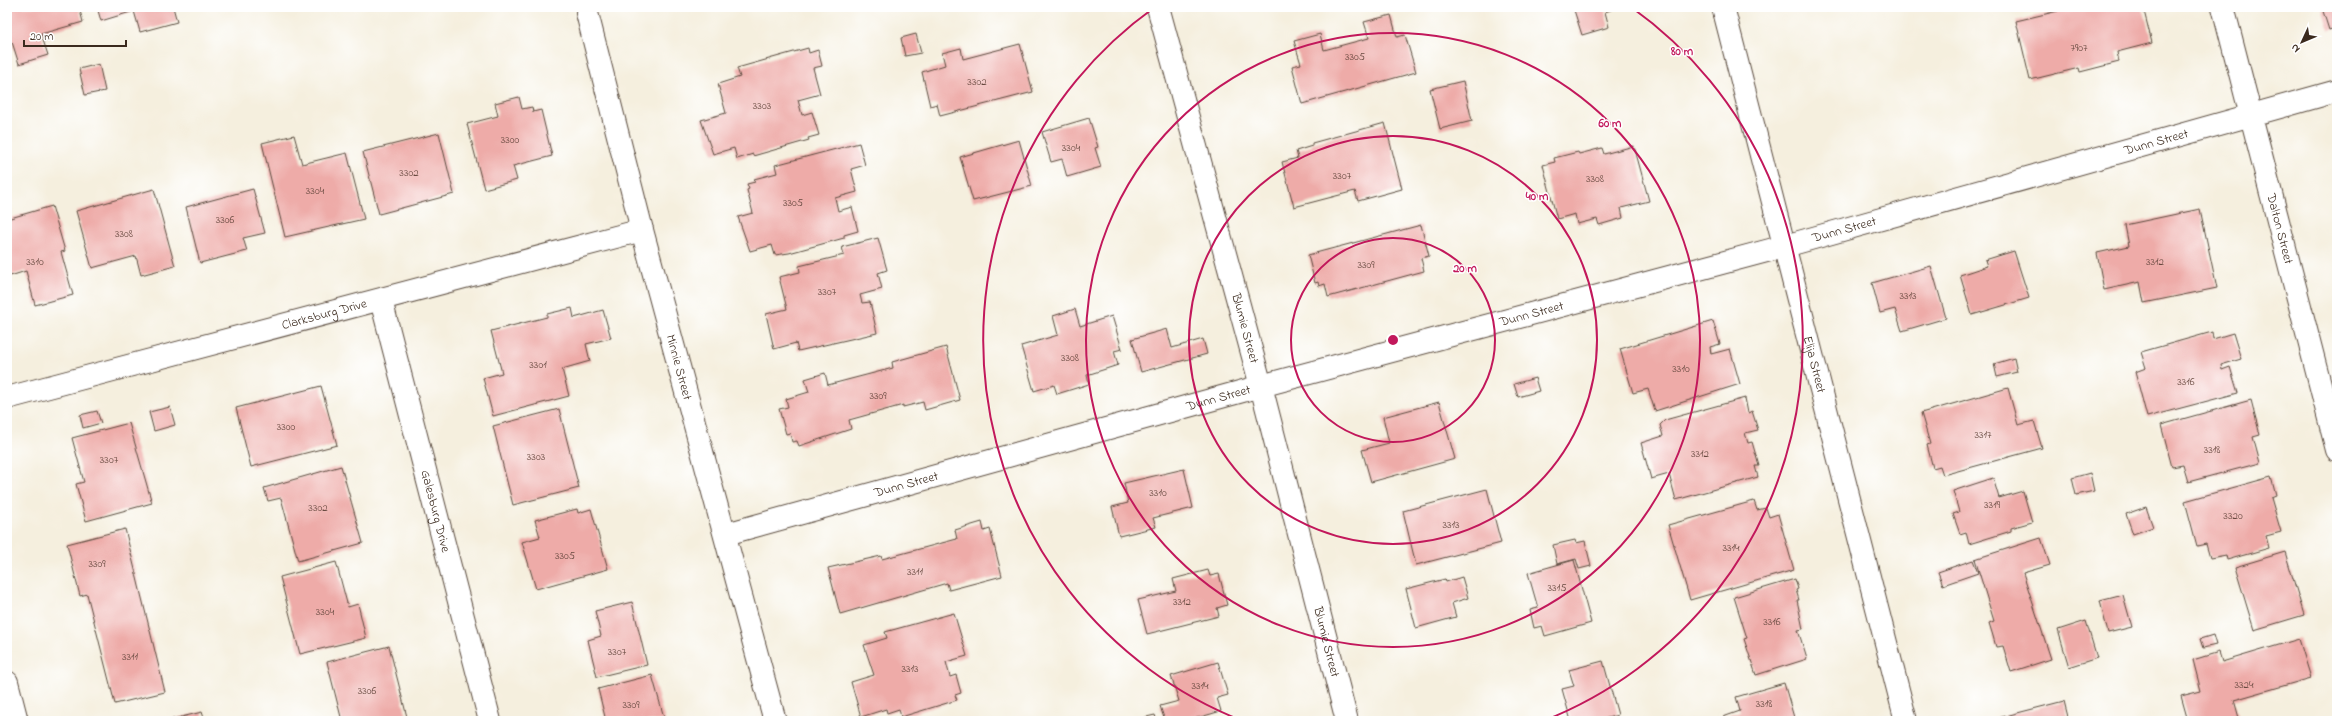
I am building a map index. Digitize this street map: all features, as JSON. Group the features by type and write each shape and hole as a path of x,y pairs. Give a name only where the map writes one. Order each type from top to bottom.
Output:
{"street":[{"name":"Blumie Street","path":"1158,7 1261,386 1347,721"},
{"name":"Elija Street","path":"1723,7 1906,721"},
{"name":"Dalton Street","path":"2223,7 2337,450"},
{"name":"Minnie Street","path":"587,13 642,230 726,534 775,721"},
{"name":"Dunn Street","path":"726,534 1261,386 1784,246 2251,113 2337,91"},
{"name":"Clarksburg Drive","path":"7,398 642,230"},
{"name":"Galesburg Drive","path":"381,300 490,721"},
{"path":"7,682 17,721"}],"building":[{"path":"7,7 79,7 83,22 41,34 48,55 19,64 12,42 7,44"},
{"path":"97,7 173,7 177,22 140,32 134,11 101,21"},
{"path":"1573,7 1619,7 1605,12 1609,27 1582,35"},
{"path":"2057,7 2143,7 2152,43 2117,52 2119,62 2080,72 2079,68 2030,80 2016,21 2058,11"},
{"path":"2337,7 2337,27 2329,30 2322,8"},
{"path":"1391,15 1397,37 1405,35 1416,72 1302,104 1292,66 1301,64 1294,41 1320,34 1324,50 1369,38 1364,22"},
{"path":"916,34 921,53 905,56 901,38"},
{"path":"1020,44 1033,92 940,116 937,104 930,106 922,72 945,65 942,53 961,48 963,59"},
{"path":"808,48 809,53 818,50 822,66 813,68 820,94 798,100 802,115 812,112 819,135 808,138 809,140 737,159 734,148 713,154 701,120 726,113 718,84 740,77 737,68"},
{"path":"99,64 105,91 85,95 79,69"},
{"path":"1463,81 1472,121 1440,129 1430,89"},
{"path":"519,97 522,109 532,107 533,112 541,110 552,156 513,166 517,180 484,189 467,124 498,116 495,103"},
{"path":"1089,118 1098,147 1095,148 1101,167 1067,177 1062,159 1051,162 1042,132"},
{"path":"1385,123 1402,189 1358,201 1355,191 1294,207 1282,162 1298,158 1296,151 1312,146 1312,143"},
{"path":"439,133 454,194 379,214 363,152"},
{"path":"294,135 302,164 347,153 364,219 285,237 262,143"},
{"path":"1019,140 1032,186 973,201 960,157"},
{"path":"859,143 865,165 851,169 857,192 835,198 838,211 852,207 858,231 844,235 844,238 789,253 775,255 772,245 750,251 738,217 753,213 747,190 749,189 747,184 755,182 754,179 777,173 775,165"},
{"path":"1634,146 1649,201 1621,208 1623,218 1599,225 1597,219 1577,224 1575,214 1557,219 1543,165 1555,162 1554,158 1578,152 1579,154 1602,148 1604,154"},
{"path":"154,189 175,266 141,275 136,256 92,268 76,211"},
{"path":"253,189 265,233 243,238 247,251 200,263 186,207"},
{"path":"52,206 65,251 61,252 73,295 35,305 26,271 7,277 7,219"},
{"path":"2200,209 2217,288 2144,303 2140,282 2104,290 2097,253 2129,246 2125,225"},
{"path":"1421,225 1429,256 1421,258 1424,271 1328,297 1325,284 1319,286 1318,282 1315,283 1308,255"},
{"path":"878,238 887,270 878,273 882,289 860,295 862,303 870,302 877,333 798,351 796,343 774,349 766,314 787,309 779,277 800,272 799,266 844,255 842,247"},
{"path":"2014,251 2029,298 1972,315 1960,275 1987,266 1985,260"},
{"path":"1931,266 1946,318 1902,331 1895,309 1880,313 1872,283"},
{"path":"572,308 574,318 603,310 611,338 586,344 590,361 562,369 569,396 493,416 483,378 502,373 491,331 547,317 547,314"},
{"path":"1075,309 1080,326 1112,316 1122,349 1114,351 1118,365 1087,375 1089,384 1057,394 1054,385 1034,391 1021,346 1058,335 1053,316"},
{"path":"1713,321 1720,344 1710,347 1711,354 1730,349 1740,384 1655,411 1648,389 1633,393 1620,349"},
{"path":"1167,329 1172,348 1203,339 1207,354 1141,372 1132,339"},
{"path":"2212,332 2213,339 2233,333 2241,359 2221,365 2222,370 2230,367 2238,393 2147,417 2135,372 2146,368 2141,352"},
{"path":"946,347 960,400 925,410 923,402 903,407 903,405 849,420 851,429 799,446 797,441 792,442 790,433 786,434 779,409 788,407 786,399 809,392 805,379 825,373 828,385 893,368 892,362"},
{"path":"2014,358 2017,372 1997,377 1994,364"},
{"path":"1535,378 1539,391 1518,397 1514,384"},
{"path":"321,386 337,445 251,467 236,408"},
{"path":"2008,388 2018,425 2034,421 2042,448 1943,475 1940,466 1933,468 1927,445 1930,444 1921,413"},
{"path":"1745,398 1748,413 1752,411 1758,430 1745,433 1748,443 1752,442 1759,466 1755,466 1758,477 1676,500 1669,474 1651,479 1641,443 1663,436 1660,425 1665,420"},
{"path":"2251,400 2260,435 2253,437 2260,463 2188,482 2183,465 2172,467 2161,425"},
{"path":"1439,402 1455,459 1371,482 1362,450 1389,443 1383,417"},
{"path":"170,407 175,425 154,431 149,412"},
{"path":"559,409 579,488 513,505 493,426"},
{"path":"97,411 101,423 83,428 80,415"},
{"path":"129,423 152,503 86,521 76,484 84,482 72,438"},
{"path":"341,466 363,543 298,561 281,498 268,501 264,488"},
{"path":"1184,469 1193,508 1153,518 1156,527 1119,536 1112,507 1128,503 1124,483"},
{"path":"2090,473 2094,491 2076,495 2072,478"},
{"path":"2271,477 2276,496 2271,498 2281,532 2266,536 2269,548 2227,560 2226,555 2210,558 2206,544 2197,546 2185,501"},
{"path":"1993,478 1999,498 2023,491 2032,522 2011,528 2011,531 1969,544 1966,532 1960,534 1953,514 1959,512 1953,491"},
{"path":"1487,489 1501,543 1416,565 1403,511"},
{"path":"1754,501 1757,510 1766,508 1769,517 1778,514 1794,570 1690,600 1668,525"},
{"path":"2146,507 2153,527 2133,534 2126,514"},
{"path":"577,509 578,513 591,509 608,569 536,589 522,542 540,537 535,520"},
{"path":"982,522 984,531 990,529 1002,576 949,590 947,583 840,614 828,568 881,556 882,559 957,539 955,530"},
{"path":"125,529 165,692 115,704 87,594 80,596 67,544"},
{"path":"2041,538 2050,565 2023,573 2051,659 2011,672 2003,646 1996,647 1989,623 1994,621 1975,559"},
{"path":"1575,540 1576,543 1585,541 1591,566 1579,569 1576,559 1557,564 1553,545"},
{"path":"2285,552 2304,615 2254,630 2235,567"},
{"path":"1574,560 1591,623 1545,636 1542,626 1534,628 1530,610 1538,608 1528,573"},
{"path":"1973,560 1978,573 1943,585 1938,572"},
{"path":"336,562 348,607 358,604 366,638 300,654 280,577"},
{"path":"1208,570 1210,576 1219,574 1227,605 1217,608 1219,616 1147,634 1138,600 1176,591 1173,579"},
{"path":"1462,577 1468,598 1452,603 1456,617 1416,628 1406,589 1445,579 1446,582"},
{"path":"1795,579 1798,589 1796,590 1799,600 1797,600 1803,629 1798,630 1807,659 1756,675 1744,639 1747,638 1734,597"},
{"path":"2123,595 2132,627 2108,633 2100,601"},
{"path":"632,602 647,665 597,677 588,640 601,636 595,611"},
{"path":"954,613 967,656 946,662 950,677 956,675 961,693 955,695 957,700 901,717 899,709 887,713 886,709 861,717 851,682 874,675 864,645 887,638 885,632"},
{"path":"2086,621 2097,658 2069,667 2058,630"},
{"path":"2213,635 2216,645 2203,648 2200,639"},
{"path":"2299,639 2311,678 2234,700 2239,718 2229,721 2188,721 2181,696 2201,691 2193,660 2219,652 2222,662"},
{"path":"389,646 408,721 342,721 327,662"},
{"path":"1603,661 1618,715 1597,721 1571,721 1562,689 1574,686 1569,670"},
{"path":"1218,662 1228,695 1217,698 1221,711 1187,721 1165,721 1160,706 1179,701 1171,676"},
{"path":"652,675 665,721 606,721 598,689"},
{"path":"1784,683 1795,721 1724,721 1723,717 1740,711 1736,697"},
{"path":"2064,701 2069,721 1990,721 1990,720"},
{"path":"202,712 205,721 169,721 169,720"},
{"path":"1155,715 1157,721 1143,721 1142,718"}]}
